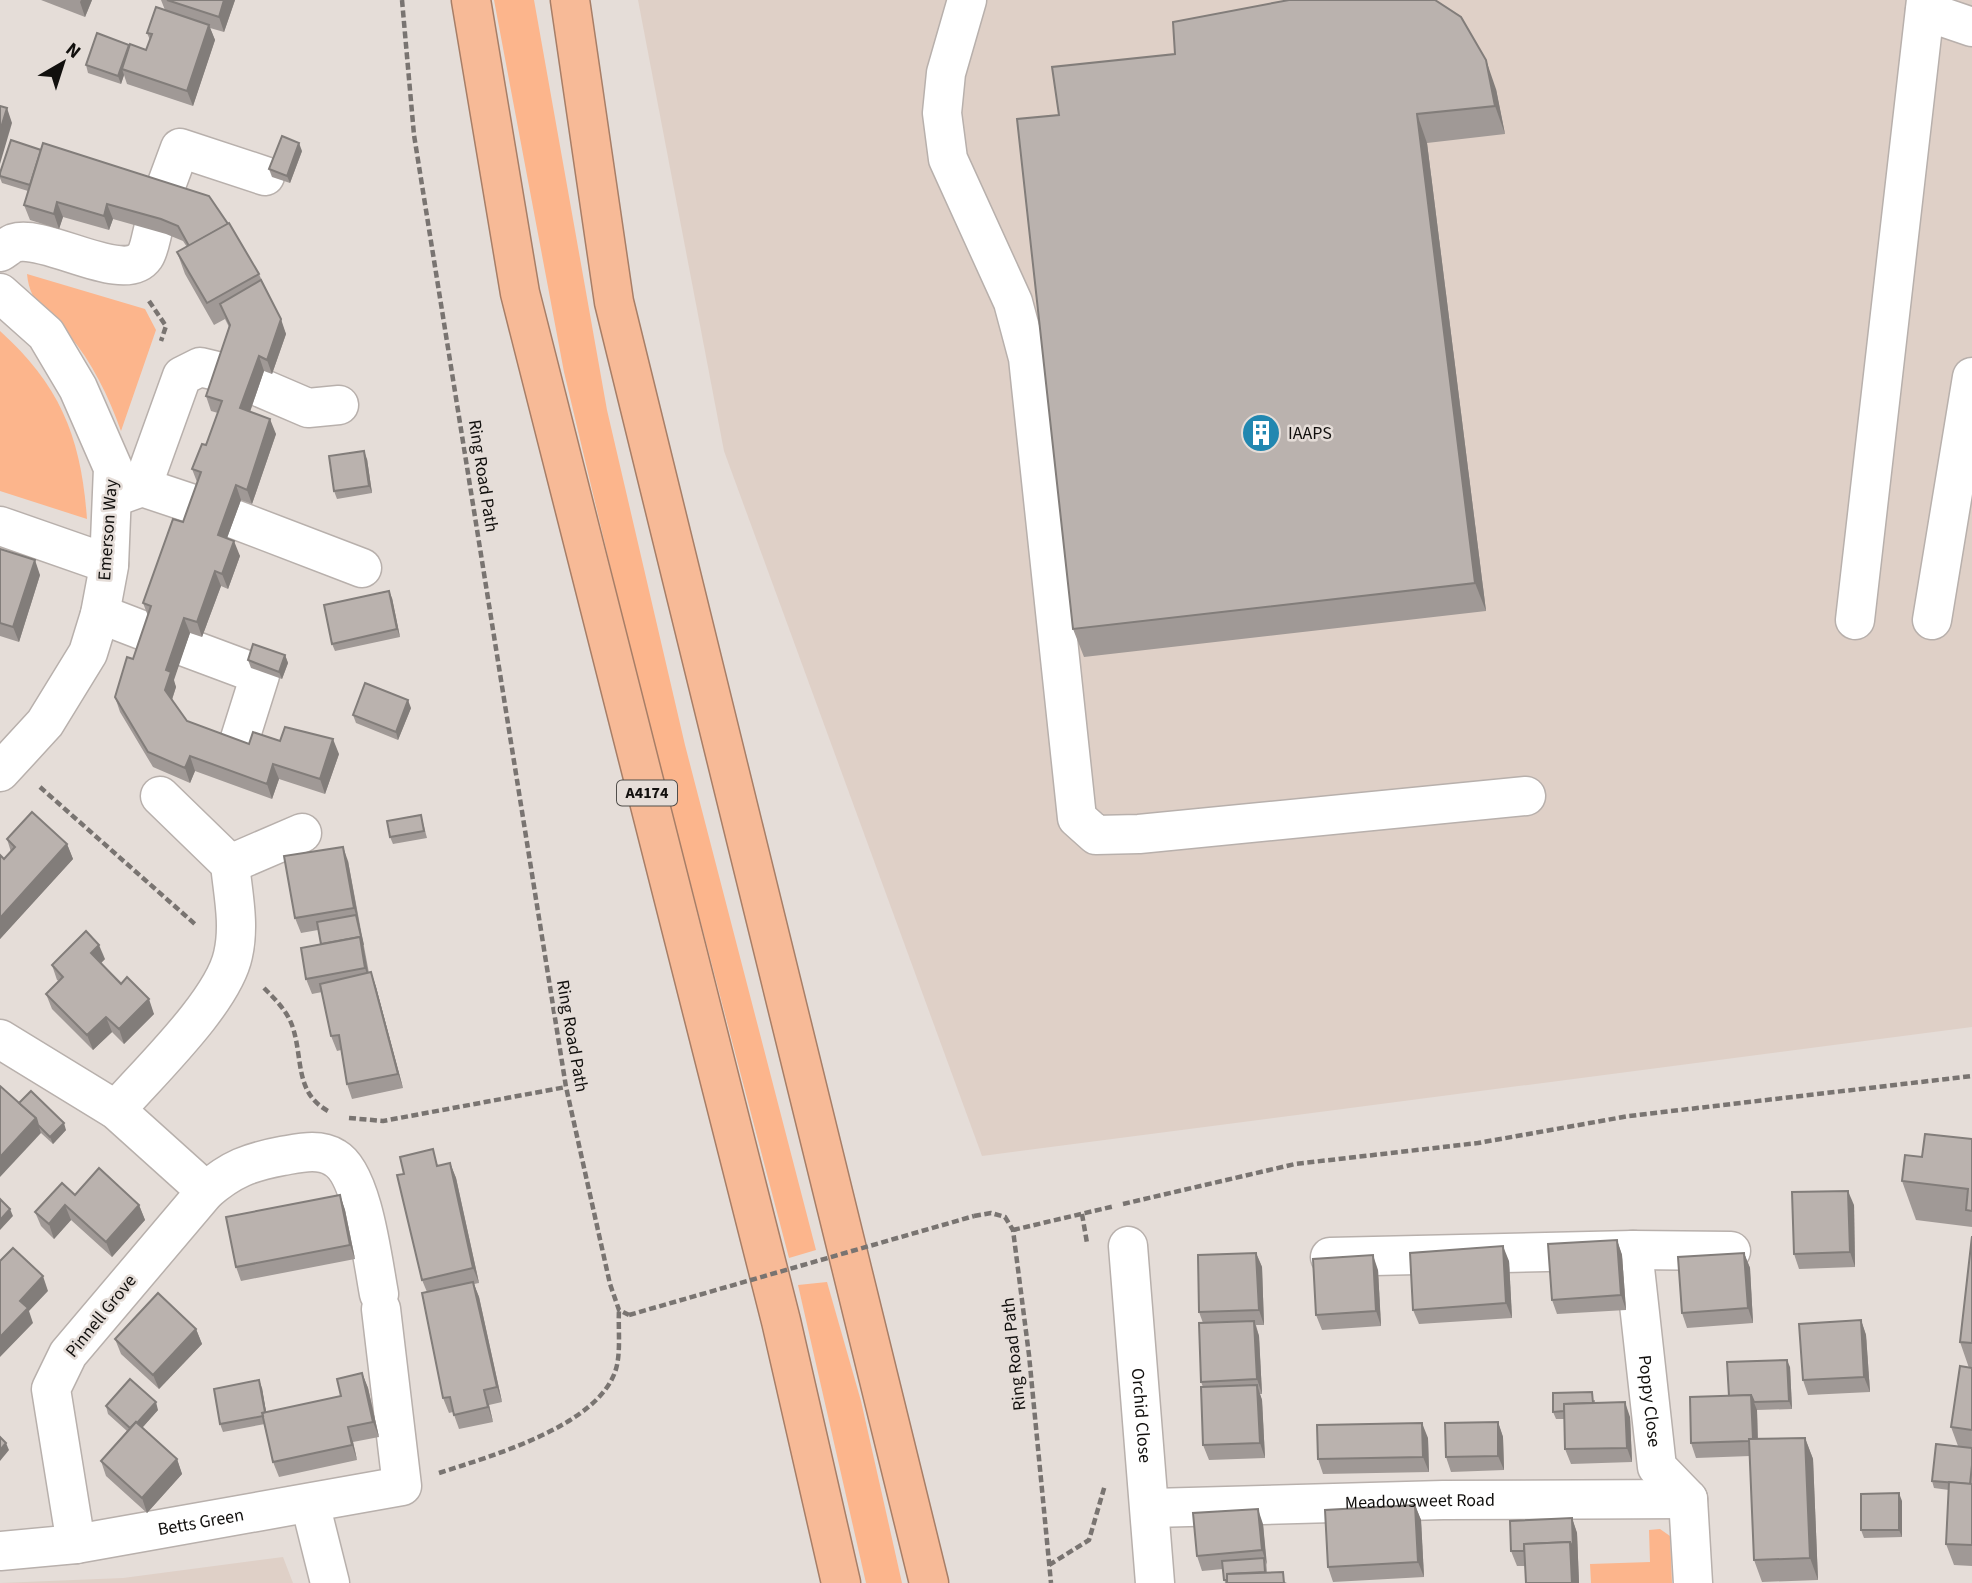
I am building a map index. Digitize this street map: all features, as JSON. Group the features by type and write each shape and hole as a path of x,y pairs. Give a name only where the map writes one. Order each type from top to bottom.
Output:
{"highway":[{"name":"A4174","path":"471,0 520,293 781,1321 841,1583"},
{"path":"569,0 614,302 929,1583"}],"street":[{"path":"967,0 946,73 942,113 947,147 965,200 1013,302 1028,358 1077,818 1096,835 1139,834 1525,796"},
{"path":"1856,620 1926,6 1972,27"},
{"path":"163,194 180,148 265,176"},
{"path":"0,253 15,243 45,246 118,266 132,266 145,257 153,230"},
{"name":"Emerson Way","path":"0,293 46,334 78,388 113,468 127,492 100,614 88,653 45,723 2,770"},
{"path":"199,506 127,492 182,376 200,367 242,380 308,408 339,405"},
{"path":"1932,620 1972,377"},
{"path":"234,519 362,568"},
{"path":"0,526 109,564"},
{"path":"100,614 260,675 237,748"},
{"path":"116,1110 220,987 233,958 237,931 230,864 160,796"},
{"path":"230,864 302,833"},
{"path":"5,1054 116,1110 206,1191"},
{"name":"Pinnell Grove","path":"76,1544 51,1390 68,1353 206,1191 227,1172 248,1162 308,1151 333,1156 346,1166 369,1239 380,1302 402,1486"},
{"name":"Orchid Close","path":"1129,1246 1156,1583"},
{"path":"1330,1257 1633,1250 1731,1251"},
{"name":"Poppy Close","path":"1633,1250 1657,1467 1688,1499"},
{"name":"Betts Green","path":"0,1551 76,1544 402,1486"},
{"path":"1688,1499 1693,1583"},
{"name":"Meadowsweet Road","path":"1152,1508 1443,1500 1688,1499"},
{"path":"310,1503 325,1582"}],"path":[{"name":"Ring Road Path","path":"402,0 414,135 566,1087 619,1310 617,1368 604,1394 576,1417 496,1454 402,1486"},
{"path":"148,299 166,326 156,352"},
{"path":"2,770 35,783 233,958 287,1013 294,1030 303,1086 314,1104 338,1117 383,1121 566,1087"},
{"path":"619,1310 629,1315 991,1213 1005,1217 1013,1230 1295,1164 1478,1143 1629,1116 1972,1076"},
{"path":"1082,1214 1088,1251"},
{"name":"Ring Road Path","path":"1013,1230 1029,1355 1051,1583"},
{"path":"1049,1565 1089,1541 1106,1479"}],"shaded area":[{"path":"494,0 534,0 607,410 685,745 816,1250 789,1258 640,691 564,372"},
{"path":"638,0 1972,0 1972,1027 982,1156 724,451"},
{"path":"27,274 145,309 156,330 121,431 92,368 69,335 32,294"},
{"path":"0,331 38,372 64,415 79,463 87,519 0,491"},
{"path":"827,1282 861,1401 902,1583 866,1583 798,1285"},
{"path":"1660,1529 1670,1536 1672,1583 1591,1583 1590,1564 1650,1562 1649,1530"},
{"path":"283,1557 293,1583 0,1583 123,1578"}],"building":[{"path":"167,0 224,0 219,17"},
{"name":"IAAPS","path":"1289,0 1435,0 1461,17 1486,60 1495,106 1417,114 1475,583 1073,629 1017,119 1059,115 1052,67 1175,54 1173,22"},
{"path":"156,7 209,25 187,91 122,69 130,44 146,50 152,34 147,33"},
{"path":"97,33 129,45 118,76 86,65"},
{"path":"0,106 7,108 0,131"},
{"path":"282,136 299,143 287,176 269,169"},
{"path":"11,140 41,150 30,185 0,176"},
{"path":"43,143 209,196 228,224 189,246 178,226 107,204 104,216 57,202 54,214 24,205"},
{"path":"229,223 259,274 207,303 177,252"},
{"path":"261,280 281,319 267,360 259,356 240,408 270,419 247,490 236,485 218,535 234,541 222,574 215,571 197,622 184,618 166,670 171,672 165,690 187,721 249,744 253,732 280,741 285,727 333,739 320,779 273,764 267,784 190,756 185,768 148,752 115,697 127,657 133,659 151,606 143,603 173,519 183,522 201,472 192,469 202,444 206,445 222,401 206,396 230,325 220,304"},
{"path":"364,451 369,486 334,491 329,456"},
{"path":"0,549 35,560 13,627 0,623"},
{"path":"389,591 397,629 332,644 324,605"},
{"path":"253,644 285,655 279,672 248,660"},
{"path":"365,683 408,700 396,732 353,715"},
{"path":"32,812 67,844 0,918 0,855 4,859 15,847 7,839"},
{"path":"421,815 424,831 390,837 387,821"},
{"path":"343,847 354,908 295,918 284,856"},
{"path":"356,915 363,945 360,937 321,944 317,922"},
{"path":"86,931 99,945 91,953 121,984 127,977 149,999 119,1029 106,1017 87,1035 46,994 63,977 52,965"},
{"path":"360,937 365,968 306,979 301,948"},
{"path":"371,972 398,1074 347,1084 339,1035 331,1036 320,984"},
{"path":"0,1086 36,1118 0,1157"},
{"path":"31,1091 64,1123 50,1137 38,1125 36,1118 19,1103"},
{"path":"1925,1134 1972,1139 1972,1211 1966,1210 1968,1189 1902,1181 1905,1155 1922,1157"},
{"path":"433,1149 437,1166 450,1163 473,1268 422,1280 397,1175 404,1174 400,1157"},
{"path":"99,1168 139,1205 106,1242 65,1205 49,1224 35,1212 62,1183 75,1195"},
{"path":"1848,1191 1850,1252 1794,1254 1792,1192"},
{"path":"340,1195 350,1245 236,1267 226,1217"},
{"path":"0,1199 10,1209 0,1220"},
{"path":"1972,1236 1972,1343 1960,1342"},
{"path":"1617,1240 1621,1295 1552,1300 1548,1244"},
{"path":"1503,1246 1506,1303 1413,1310 1410,1253"},
{"path":"13,1248 43,1276 20,1301 28,1308 0,1337 0,1261"},
{"path":"1256,1253 1259,1310 1199,1312 1198,1255"},
{"path":"1744,1253 1748,1308 1682,1313 1678,1257"},
{"path":"1373,1255 1376,1311 1316,1315 1313,1259"},
{"path":"473,1282 497,1387 484,1390 488,1407 454,1415 450,1397 443,1398 422,1293"},
{"path":"158,1293 196,1329 153,1375 115,1339"},
{"path":"1861,1320 1864,1377 1803,1380 1799,1324"},
{"path":"1254,1321 1257,1379 1201,1382 1199,1323"},
{"path":"1787,1360 1789,1401 1754,1402 1751,1395 1729,1396 1727,1362"},
{"path":"1960,1366 1972,1368 1972,1430 1951,1427"},
{"path":"362,1373 373,1422 348,1427 352,1445 273,1462 262,1413 341,1396 337,1379"},
{"path":"130,1379 156,1402 130,1428 106,1406"},
{"path":"259,1380 265,1412 262,1413 263,1416 220,1424 214,1389"},
{"path":"1257,1385 1260,1443 1203,1445 1201,1387"},
{"path":"1592,1392 1593,1403 1564,1404 1564,1411 1553,1412 1553,1393"},
{"path":"1751,1395 1753,1439 1691,1443 1690,1397"},
{"path":"1625,1402 1627,1448 1565,1449 1564,1404"},
{"path":"136,1422 177,1459 142,1498 101,1461"},
{"path":"1498,1422 1498,1456 1446,1457 1445,1423"},
{"path":"1422,1423 1423,1457 1318,1459 1317,1425"},
{"path":"0,1437 6,1443 0,1450"},
{"path":"1805,1438 1810,1558 1754,1560 1749,1439"},
{"path":"1936,1444 1972,1448 1970,1484 1932,1481"},
{"path":"1949,1482 1972,1484 1972,1545 1946,1544"},
{"path":"1899,1493 1899,1530 1861,1530 1861,1494"},
{"path":"1415,1505 1418,1562 1328,1567 1325,1510"},
{"path":"1258,1509 1262,1550 1197,1556 1193,1513"},
{"path":"1572,1518 1573,1549 1570,1542 1524,1544 1524,1551 1511,1551 1510,1521"},
{"path":"1570,1542 1572,1583 1526,1583 1524,1544"},
{"path":"1264,1558 1265,1572 1227,1574 1227,1580 1224,1580 1222,1561"},
{"path":"1283,1572 1284,1583 1227,1583 1227,1574"}],"place":[{"name":"IAAPS","path":"1261,433"}]}
